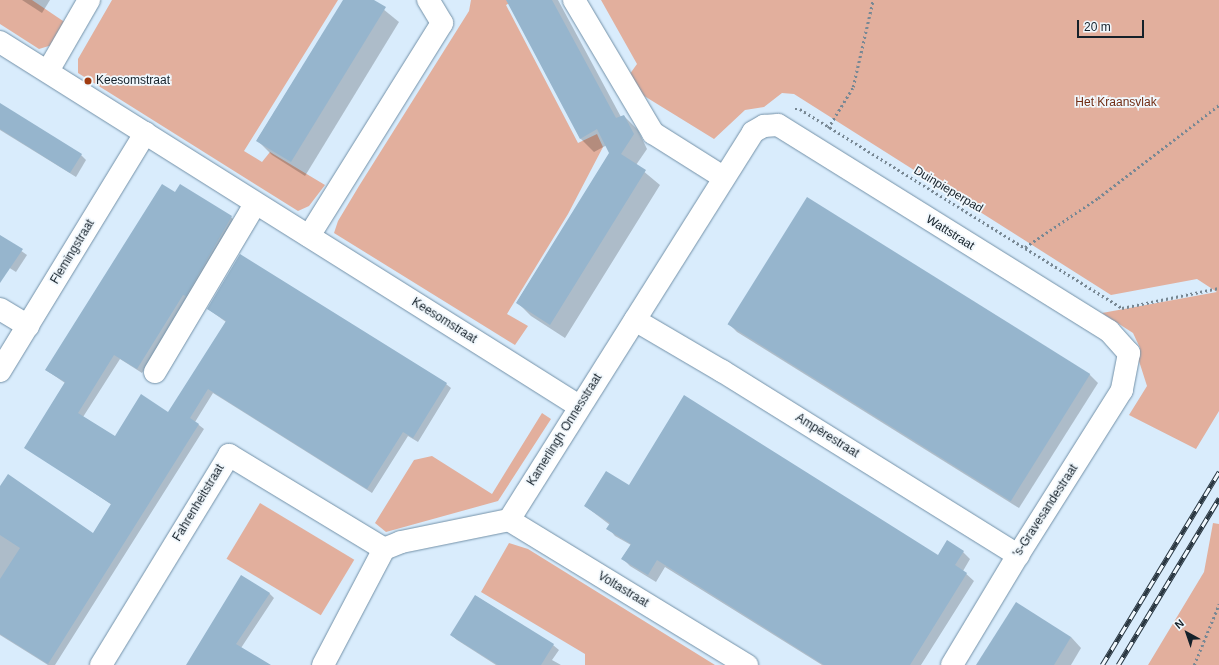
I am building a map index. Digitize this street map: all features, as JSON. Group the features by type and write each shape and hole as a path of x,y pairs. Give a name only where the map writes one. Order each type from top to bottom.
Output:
{"street":[{"path":"48,71 89,0"},
{"path":"309,236 442,23 428,0"},
{"path":"574,0 653,133 723,177"},
{"name":"Keesomstraat","path":"0,42 146,133 255,204 309,236 579,406"},
{"name":"Wattstraat","path":"764,126 778,125 1109,331 1129,353"},
{"name":"Kamerlingh Onnesstraat","path":"509,520 579,406 636,320 723,177 753,132 764,126"},
{"name":"Flemingstraat","path":"0,371 146,133"},
{"path":"155,372 255,204"},
{"path":"0,309 28,326"},
{"name":"Ampèrestraat","path":"636,320 1018,555"},
{"name":"'s-Gravesandestraat","path":"952,665 1018,555 1122,390 1129,353"},
{"name":"Fahrenheitstraat","path":"101,665 229,456 384,549"},
{"path":"323,665 384,549 401,542 509,520"},
{"name":"Voltastraat","path":"509,520 738,663"}],"path":[{"path":"816,149 853,87 873,0"},
{"path":"1025,247 1098,198 1219,105"},
{"name":"Duinpieperpad","path":"764,126 787,110 800,109 1122,308"},
{"path":"1109,331 1122,308 1219,288"},
{"path":"1194,665 1219,604"}],"green space":[{"path":"0,0 32,0 66,23 52,45 39,49 0,24"},
{"path":"112,0 338,0 244,151 262,162 270,152 325,185 309,206 298,211 78,73 78,59"},
{"path":"471,0 515,0 506,5 578,143 597,134 603,147 568,214 507,314 528,326 515,345 334,233 338,221 359,186 469,11"},
{"name":"Het Kraansvlak","path":"601,0 1219,0 1219,411 1196,449 1129,415 1147,386 1139,361 1140,348 1133,333 1102,313 1217,292 1197,279 1111,295 794,94 782,93 764,107 745,110 714,139 641,94 627,78 637,64"},
{"path":"542,413 551,419 498,501 386,532 375,523 414,460 432,456 492,494"},
{"path":"260,503 354,560 321,615 227,559"},
{"path":"1213,523 1219,524 1219,665 1148,665 1204,572"},
{"path":"509,543 528,549 715,665 585,665 585,654 481,592"}],"building":[{"path":"343,0 374,0 386,7 291,162 256,141"},
{"path":"506,0 552,0 616,118 624,115 634,134 621,154 646,170 550,325 516,303 609,153 597,129 580,139"},
{"path":"0,103 82,154 70,173 0,129"},
{"path":"162,184 175,192 180,184 232,216 186,296 183,295 137,369 114,355 78,413 115,436 141,394 168,412 226,321 207,309 240,254 447,383 413,438 403,432 367,489 208,389 190,418 199,424 48,664 0,634 0,579 20,548 0,535 0,486 8,474 93,533 111,504 24,448 65,382 45,370"},
{"path":"807,197 1090,374 1011,501 728,324"},
{"path":"0,235 23,249 0,283"},
{"path":"684,395 938,555 947,540 964,551 955,565 967,573 910,665 824,665 657,560 648,575 621,559 631,544 606,529 610,523 584,506 606,471 629,485"},
{"path":"241,575 270,593 236,644 271,665 186,665"},
{"path":"475,595 554,644 541,665 498,665 450,635"},
{"path":"1016,602 1071,637 1054,665 976,665"}],"railway":[{"path":"1102,665 1219,472"},
{"path":"1118,665 1219,498"}],"place":[{"name":"Keesomstraat","path":"88,81"}]}
